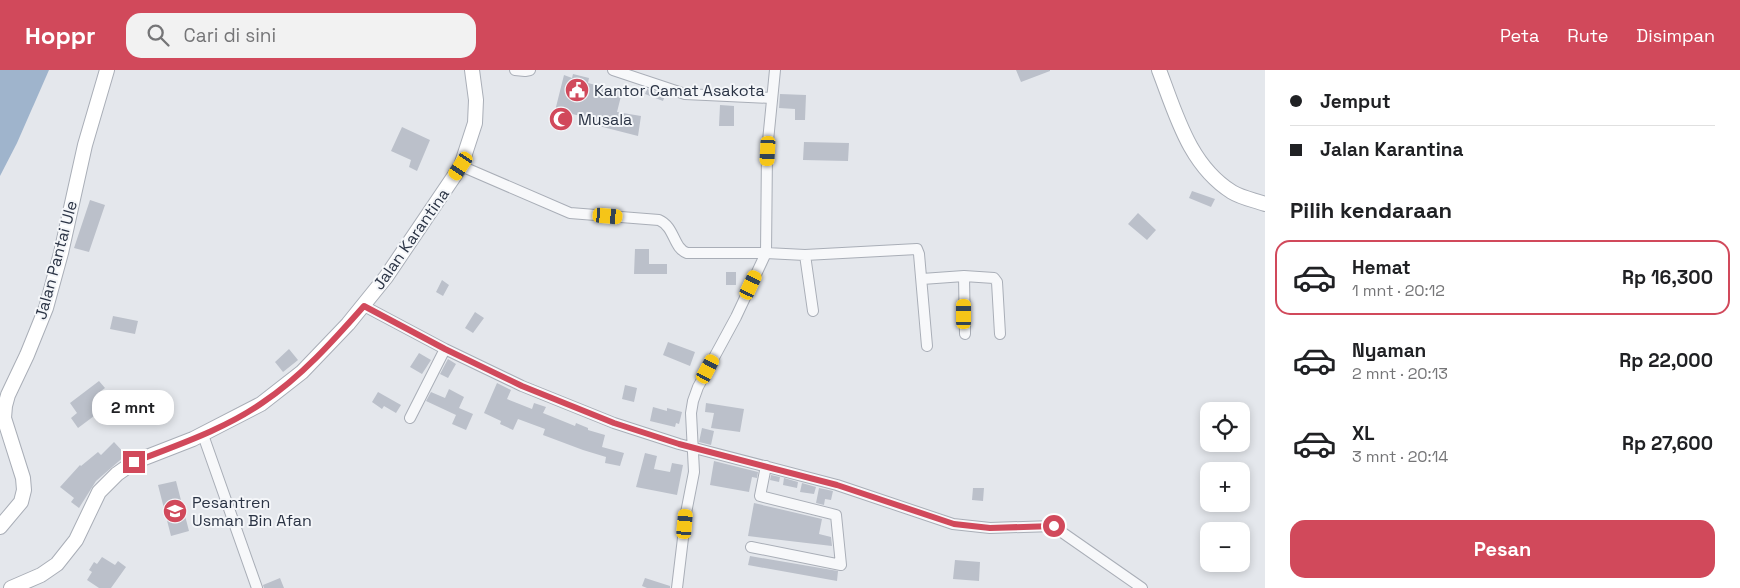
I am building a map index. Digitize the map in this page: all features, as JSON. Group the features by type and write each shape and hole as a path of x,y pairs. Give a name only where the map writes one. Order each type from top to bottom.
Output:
{"street":[{"name":"Jalan Pantai Ule","path":"0,527 21,502 24,490 23,478 4,418 5,406 8,395 28,355 46,308 61,253 84,145 106,70"},
{"name":"Jalan Karantina","path":"11,588 42,575 57,564 76,540 98,492 117,474 134,462 203,435 261,404 302,372 364,306 386,277 461,166 475,123 476,100 472,70"},
{"path":"515,70 530,70"},
{"path":"613,70 685,94 772,98"},
{"path":"677,588 686,513 694,472 691,413 698,387 736,317 766,253 766,192 775,70"},
{"path":"1159,70 1189,145 1200,161 1212,175 1232,192 1265,204"},
{"path":"461,166 570,212 659,220 668,225 684,253 766,253 805,256 917,250 922,279 927,346"},
{"path":"805,256 812,311"},
{"path":"922,279 964,276 992,277 997,282 1000,334"},
{"path":"964,276 965,334"},
{"path":"364,306 445,349 522,386 614,423 692,447 837,485 954,524 990,528 1054,526 1142,588"},
{"path":"410,418 445,349"},
{"path":"203,435 257,588"},
{"path":"751,548 841,565 836,515 760,496 766,466"}],"water":[{"path":"0,70 49,70 17,143 0,176"}],"building":[{"path":"1016,70 1050,70 1050,71 1021,82"},
{"path":"573,74 589,78 588,83 622,92 617,112 641,116 638,136 591,124 593,119 568,113 568,127 554,126 554,115 564,75 572,78"},
{"path":"647,89 665,95 663,101 645,94"},
{"path":"780,94 806,95 805,120 795,120 795,109 779,108"},
{"path":"720,105 734,106 734,126 719,126"},
{"path":"402,127 430,140 417,171 409,167 411,160 391,151"},
{"path":"804,142 849,143 848,161 803,160"},
{"path":"1192,191 1215,199 1211,207 1189,198"},
{"path":"90,200 105,205 89,252 74,248"},
{"path":"1138,213 1156,230 1147,240 1128,224"},
{"path":"635,249 649,249 649,264 667,264 667,274 634,274"},
{"path":"726,272 736,272 736,285 726,285"},
{"path":"442,280 449,285 443,296 436,292"},
{"path":"475,312 484,318 473,333 465,328"},
{"path":"113,316 138,321 135,334 110,329"},
{"path":"668,342 695,352 690,366 663,355"},
{"path":"289,349 298,360 283,372 275,362"},
{"path":"419,353 431,360 422,374 410,367"},
{"path":"448,359 456,364 448,378 440,374"},
{"path":"99,381 105,388 97,394 106,407 78,428 71,418 77,413 70,403"},
{"path":"497,383 511,390 507,399 532,409 534,403 546,407 543,413 575,426 576,423 588,428 588,430 605,435 602,447 624,453 620,466 605,463 606,457 543,435 545,429 518,419 513,430 500,424 501,421 484,413"},
{"path":"625,385 637,388 634,402 622,399"},
{"path":"449,389 464,397 459,408 473,414 466,430 452,424 456,415 426,401 431,392 445,398"},
{"path":"378,392 401,405 396,413 384,406 382,409 372,402"},
{"path":"706,403 744,409 740,432 711,428 714,413 705,412"},
{"path":"653,407 667,411 667,408 682,412 679,424 676,423 675,427 650,421"},
{"path":"702,428 714,431 711,445 699,442"},
{"path":"114,442 126,455 96,481 79,508 71,502 74,498 60,487 80,465 98,452 101,455"},
{"path":"645,453 657,456 654,469 670,472 672,463 683,465 677,495 636,487"},
{"path":"714,461 758,472 757,478 752,477 749,492 710,485"},
{"path":"771,475 780,477 779,482 770,480"},
{"path":"784,478 798,482 797,488 783,485"},
{"path":"176,481 189,531 171,536 158,485"},
{"path":"802,483 816,487 814,494 800,492"},
{"path":"819,488 833,491 831,500 825,499 824,505 816,503"},
{"path":"973,488 984,488 983,501 972,500"},
{"path":"754,503 822,519 819,534 831,537 832,546 748,536"},
{"path":"750,556 838,571 837,581 748,565"},
{"path":"102,557 115,565 118,561 126,567 111,588 99,588 87,580 92,572 89,570 94,562 97,564"},
{"path":"955,560 980,562 979,581 953,579"},
{"path":"280,578 284,588 264,588 263,585"},
{"path":"645,578 670,586 670,588 647,588 642,586"}],"place":[{"name":"Kantor Camat Asakota","path":"577,90"},
{"name":"Musala","path":"561,119"},
{"name":"Pesantren Usman Bin Afan","path":"175,511"}],"route":[{"path":"134,462 193,440 261,404 302,372 364,306 445,349 522,386 614,423 679,444 837,485 954,524 990,528 1054,526"}]}
